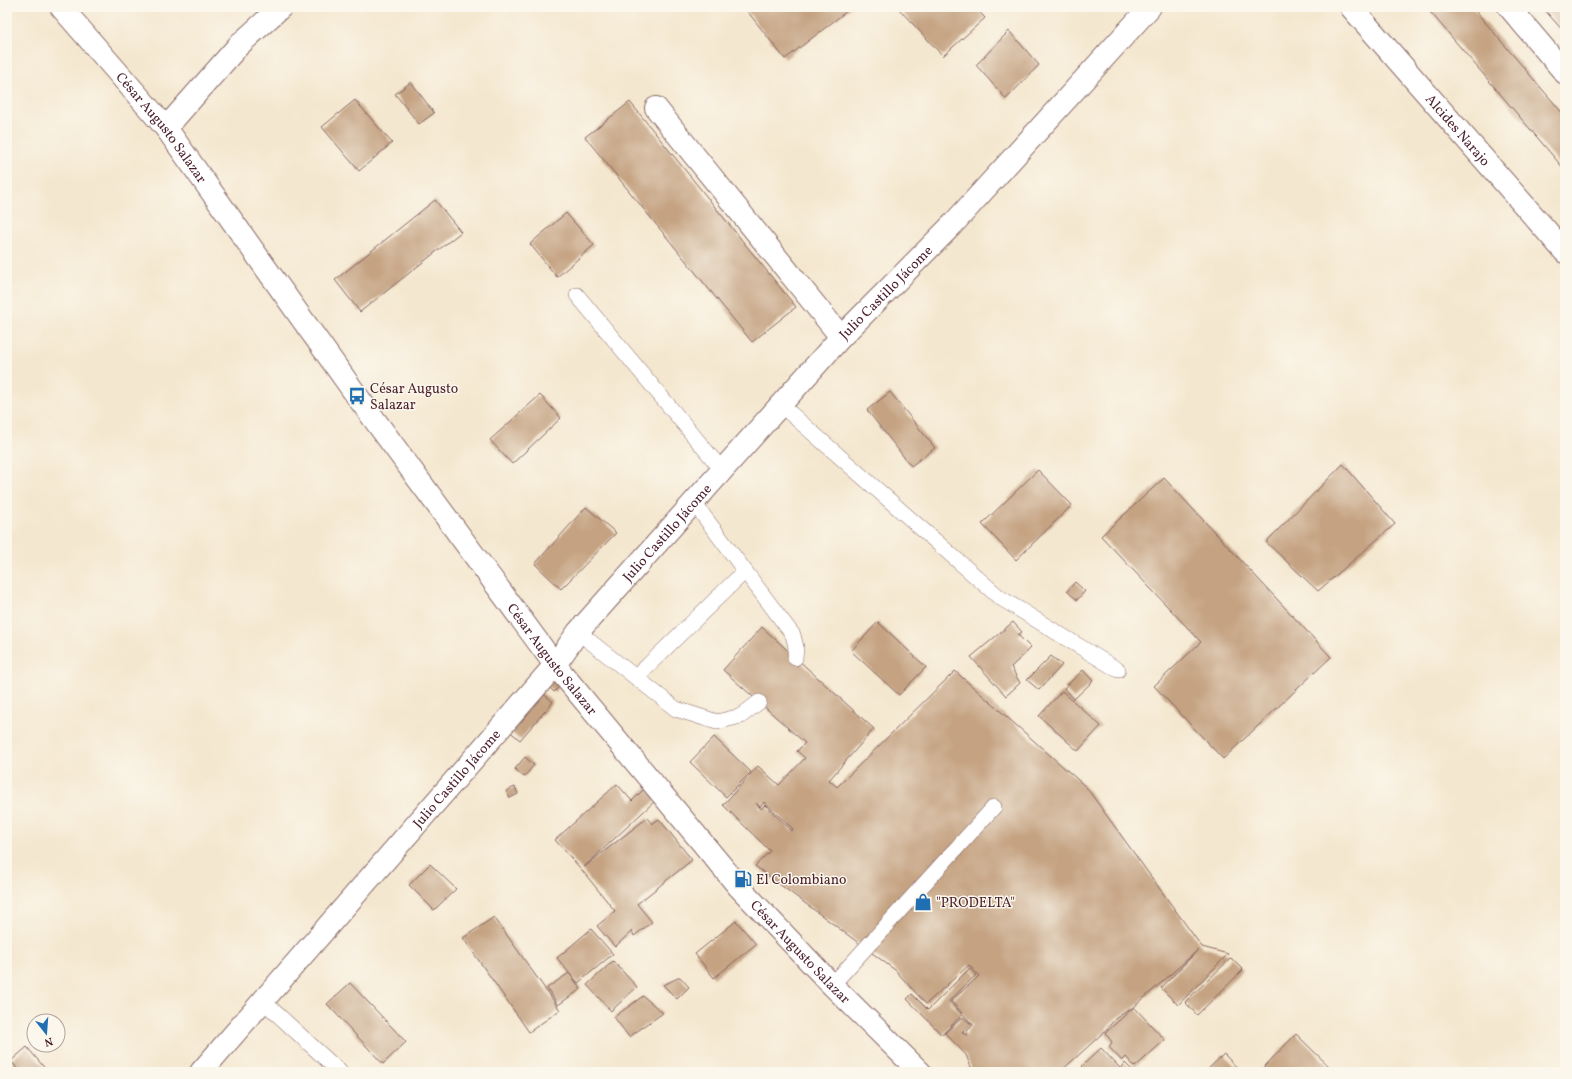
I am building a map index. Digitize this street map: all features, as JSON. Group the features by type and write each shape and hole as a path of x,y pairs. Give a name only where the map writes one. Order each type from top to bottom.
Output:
{"street":[{"name":"César Augusto Salazar","path":"61,7 166,128 358,396 555,665 739,888 832,985 920,1072"},
{"path":"166,128 239,45 281,7"},
{"name":"Julio Castillo Jácome","path":"201,1072 555,665 578,632 722,470 841,337 953,224 1150,7"},
{"name":"Alcides Narajo","path":"1351,7 1565,252"},
{"path":"1510,7 1565,73"},
{"path":"656,108 841,337"}],"lane":[{"path":"577,295 722,470"},
{"path":"781,405 999,597 1118,670"},
{"path":"694,503 793,635 796,647 795,658"},
{"path":"636,678 745,571"},
{"path":"578,632 676,709 716,722 741,716 759,702"},
{"path":"832,985 994,807"},
{"path":"263,1000 340,1072"}],"building":[{"path":"744,7 852,7 785,59"},
{"path":"897,7 975,7 985,18 943,56"},
{"path":"1426,7 1472,7 1565,116 1565,170"},
{"path":"1542,7 1565,7 1565,33"},
{"path":"1009,31 1039,65 1006,99 976,65"},
{"path":"411,82 434,113 419,124 395,94"},
{"path":"355,100 392,143 359,171 322,127"},
{"path":"630,102 796,307 752,342 585,137"},
{"path":"435,200 461,232 360,312 335,280"},
{"path":"566,213 594,245 557,277 530,244"},
{"path":"890,392 935,448 911,466 867,410"},
{"path":"540,395 561,418 512,464 490,440"},
{"path":"1343,464 1395,524 1318,591 1266,542"},
{"path":"1038,470 1072,505 1016,560 982,524"},
{"path":"1164,478 1331,657 1223,759 1154,686 1201,642 1101,536"},
{"path":"586,507 616,533 561,589 535,564"},
{"path":"1075,582 1085,591 1077,600 1067,591"},
{"path":"878,622 926,667 899,695 851,651"},
{"path":"1013,622 1022,632 1018,635 1031,648 1011,667 1020,683 1006,696 971,657"},
{"path":"762,627 874,729 829,780 837,787 955,671 1086,787 1202,947 1228,954 1178,1005 1161,988 1198,950 1134,1007 1116,1018 1104,1032 1060,1072 973,1072 966,1055 945,1033 963,1017 971,1024 962,1032 967,1036 967,1031 973,1025 951,1001 979,976 969,965 926,1004 895,970 755,866 770,851 723,805 758,766 779,785 805,758 797,751 805,743 723,670","holes":["764,802 793,829 792,831 765,805 761,809 756,803 760,807"]},
{"path":"1051,656 1062,665 1039,690 1027,680"},
{"path":"1083,670 1093,681 1074,699 1064,688"},
{"path":"554,676 562,684 554,692 546,684"},
{"path":"540,691 553,702 520,740 507,729"},
{"path":"1062,691 1101,726 1078,751 1039,716"},
{"path":"714,737 751,772 726,797 690,762"},
{"path":"525,757 534,765 524,777 515,769"},
{"path":"617,784 632,801 646,787 657,799 584,867 647,818 652,824 659,819 692,860 637,904 652,922 634,936 632,931 615,947 597,926 615,911 555,840"},
{"path":"515,787 518,794 510,798 506,791"},
{"path":"430,864 456,889 434,910 409,885"},
{"path":"494,917 560,1010 529,1032 463,938"},
{"path":"736,921 756,944 714,978 695,954"},
{"path":"591,929 613,954 578,983 557,958"},
{"path":"1231,958 1243,970 1197,1015 1185,1002"},
{"path":"613,961 637,987 611,1011 587,985"},
{"path":"970,968 976,975 949,1001 962,1015 942,1035 907,999 912,994 928,1010"},
{"path":"569,973 581,989 558,1005 547,988"},
{"path":"680,977 689,987 677,999 663,985"},
{"path":"350,983 406,1042 383,1064 327,1004"},
{"path":"643,996 663,1013 629,1037 614,1017"},
{"path":"1134,1007 1165,1040 1135,1067 1126,1057 1122,1061 1109,1047 1112,1042 1105,1033"},
{"path":"1296,1034 1335,1072 1265,1072 1262,1069"},
{"path":"26,1048 26,1053 32,1053 48,1072 20,1072 11,1061"},
{"path":"1101,1048 1121,1069 1125,1063 1134,1072 1088,1072 1082,1066"},
{"path":"1224,1054 1241,1072 1205,1072"}],"place":[{"name":"César Augusto Salazar","path":"357,396"},
{"name":"El Colombiano","path":"743,879"},
{"name":"\"PRODELTA\"","path":"923,902"}]}
